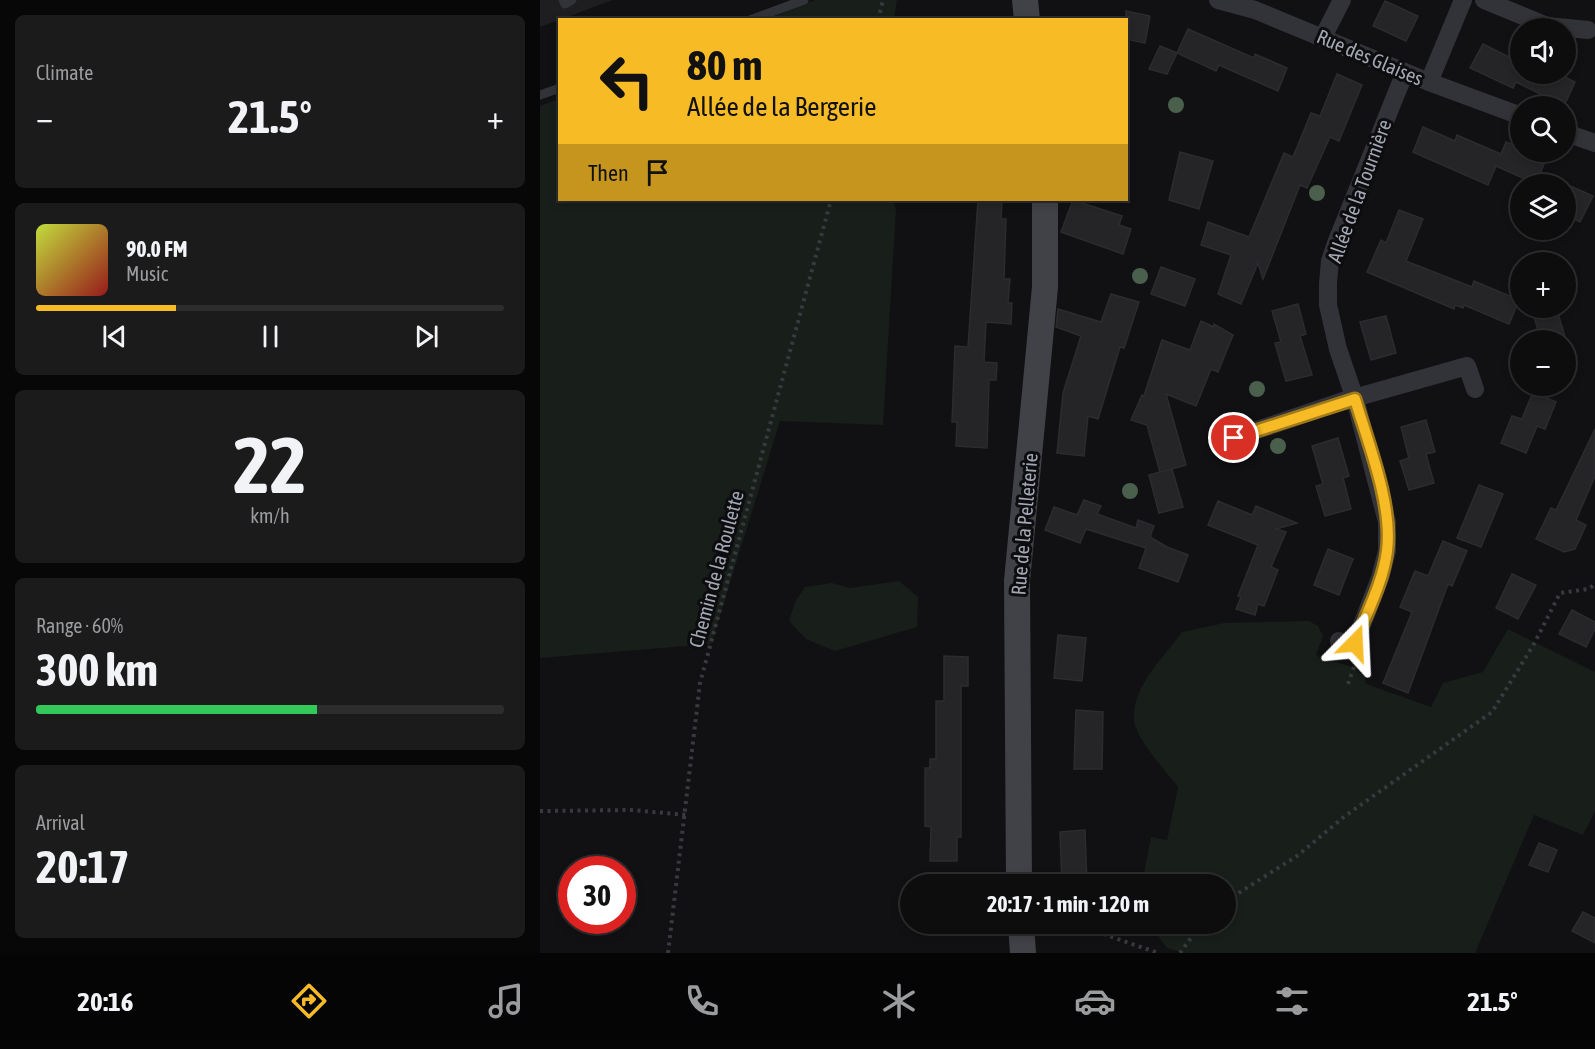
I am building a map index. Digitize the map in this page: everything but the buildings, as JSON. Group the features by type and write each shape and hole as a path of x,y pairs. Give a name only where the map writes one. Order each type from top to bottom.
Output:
{"main road":[{"path":"1025,0 1028,18"},
{"name":"Rue de la Pelleterie","path":"1020,874 1018,563 1045,287 1045,201"},
{"path":"1022,934 1023,953"}],"street":[{"name":"Rue des Glaises","path":"1218,0 1255,10 1430,82 1510,112"},
{"path":"1323,37 1342,0"},
{"path":"1430,82 1463,0"},
{"path":"1484,0 1547,27 1588,30"},
{"name":"Allée de la Tournière","path":"1339,641 1352,645 1355,643 1380,579 1387,551 1387,522 1355,399 1338,349 1328,305 1330,261 1405,72"},
{"path":"1576,136 1595,143"},
{"path":"1240,453 1234,438 1467,366 1475,389"}],"lane":[{"path":"563,0 565,4 572,0"},
{"path":"755,18 804,0"},
{"path":"540,95 558,89"}],"path":[{"path":"878,18 883,0"},
{"name":"Chemin de la Roulette","path":"668,953 687,815 700,683 831,201"},
{"path":"1236,895 1297,856 1345,816 1492,712 1534,644 1560,593 1588,589 1595,584"},
{"path":"540,811 631,810 687,815"},
{"path":"1104,934 1158,953"},
{"path":"1180,953 1194,934"}],"shaded area":[{"path":"540,0 613,0 564,18 558,18 558,20 540,27"},
{"path":"815,0 897,0 894,18 770,18"},
{"path":"558,99 558,201 893,201 896,210 883,425 780,421 711,644 540,658 540,106"},
{"path":"899,581 918,597 917,627 835,651 806,639 789,621 795,602 805,587 832,583 850,588"},
{"path":"1309,621 1318,626 1323,636 1316,654 1319,657 1353,667 1365,677 1366,684 1431,707 1443,683 1483,672 1508,629 1595,672 1595,811 1583,835 1534,815 1475,953 1185,953 1167,948 1157,934 1236,934 1236,874 1144,874 1151,837 1167,840 1178,787 1140,737 1134,721 1134,708 1143,684 1182,632 1224,623"}],"route":[{"path":"1234,438 1355,399 1373,461 1387,522 1387,551 1380,579 1355,643"}]}
